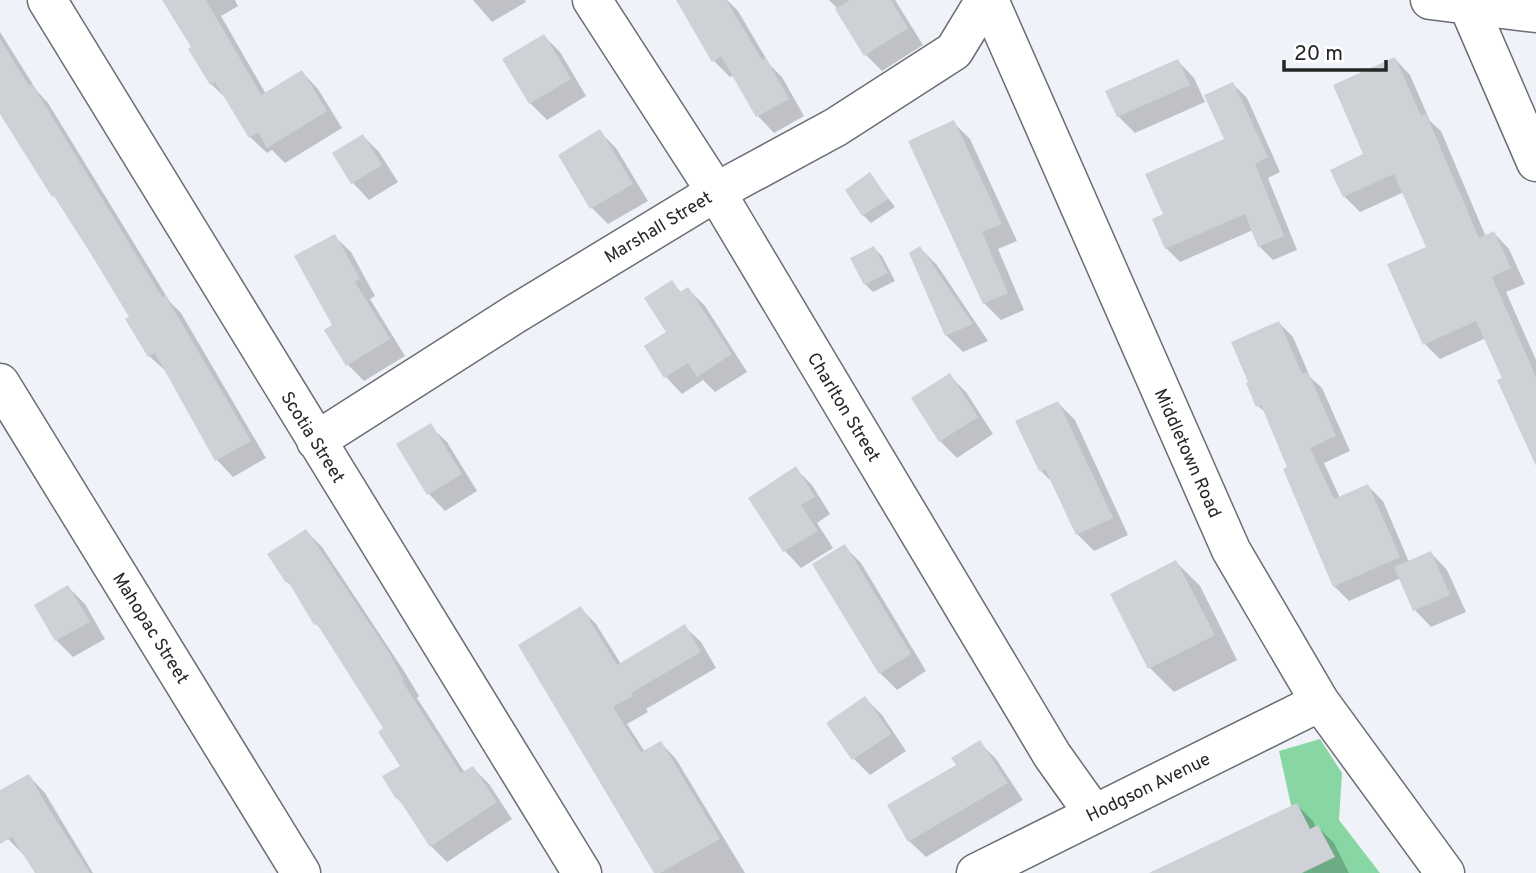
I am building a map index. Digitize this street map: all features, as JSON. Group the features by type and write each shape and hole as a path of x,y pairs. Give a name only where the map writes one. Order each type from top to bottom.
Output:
{"street":[{"name":"Scotia Street","path":"47,0 582,873"},
{"name":"Charlton Street","path":"592,0 716,192 1052,755 1094,814"},
{"name":"Marshall Street","path":"316,441 515,314 716,192 836,127 954,51 987,0"},
{"name":"Middletown Road","path":"987,0 1231,550 1320,702 1445,873"},
{"path":"1430,0 1536,13"},
{"path":"1468,5 1536,162"},
{"name":"Mahopac Street","path":"0,383 302,873"},
{"name":"Hodgson Avenue","path":"976,873 1320,702"}],"green space":[{"path":"1320,739 1342,773 1339,820 1380,873 1289,873 1299,841 1279,751"}],"building":[{"path":"162,0 206,0 261,95 302,70 327,111 267,148 258,132 249,138 215,82 210,85 188,49 191,47"},
{"path":"676,0 726,0 762,60 766,58 789,99 756,117 721,56 712,62"},
{"path":"850,0 891,0 908,28 864,56 835,9"},
{"path":"544,34 571,79 529,104 502,59"},
{"path":"0,39 29,86 32,84 162,297 165,295 251,441 215,461 155,353 148,357 125,319 129,317 88,249 0,114"},
{"path":"1395,57 1421,116 1426,114 1479,238 1494,231 1511,268 1492,277 1536,377 1536,466 1497,380 1502,378 1476,321 1423,345 1387,264 1426,247 1394,174 1343,197 1330,170 1363,154 1333,85"},
{"path":"1178,59 1190,85 1117,117 1105,91"},
{"path":"1233,82 1268,157 1255,164 1284,236 1258,247 1245,214 1165,249 1152,219 1163,214 1145,174 1224,139 1204,95"},
{"path":"954,120 1002,224 982,232 1008,293 983,304 908,141"},
{"path":"600,129 633,184 590,209 558,155"},
{"path":"363,134 382,165 351,184 332,153"},
{"path":"870,172 888,199 862,216 845,190"},
{"path":"335,234 360,279 355,282 390,339 346,366 324,330 332,325 294,256"},
{"path":"874,246 888,273 864,285 850,258"},
{"path":"920,246 973,324 945,336 909,253"},
{"path":"672,280 680,292 688,287 732,354 697,377 688,363 664,378 644,346 666,332 644,298"},
{"path":"1279,321 1302,374 1308,372 1336,436 1310,448 1334,499 1368,484 1400,557 1333,587 1283,469 1287,467 1261,405 1256,407 1231,342"},
{"path":"950,373 978,417 939,442 911,398"},
{"path":"1058,401 1113,518 1076,535 1045,469 1039,471 1015,421"},
{"path":"431,423 462,474 427,495 396,444"},
{"path":"796,466 815,497 801,505 818,531 783,552 748,498"},
{"path":"306,529 389,653 404,680 402,681 461,773 473,766 497,802 430,847 382,776 400,766 378,732 383,728 317,624 314,625 288,581 286,583 267,554"},
{"path":"845,544 911,654 879,674 812,564"},
{"path":"1431,551 1450,595 1413,611 1394,567"},
{"path":"1176,560 1215,635 1148,669 1110,594"},
{"path":"68,585 90,622 55,641 34,605"},
{"path":"581,606 617,665 685,624 701,652 631,693 633,696 613,707 641,752 661,741 720,839 660,873 654,873 518,645"},
{"path":"865,696 891,734 852,760 826,723"},
{"path":"980,740 1008,783 908,842 887,805 956,765 951,758"},
{"path":"29,774 90,873 35,873 12,837 0,844 0,790"},
{"path":"1297,803 1310,829 1318,825 1335,857 1302,873 1149,873"}]}
